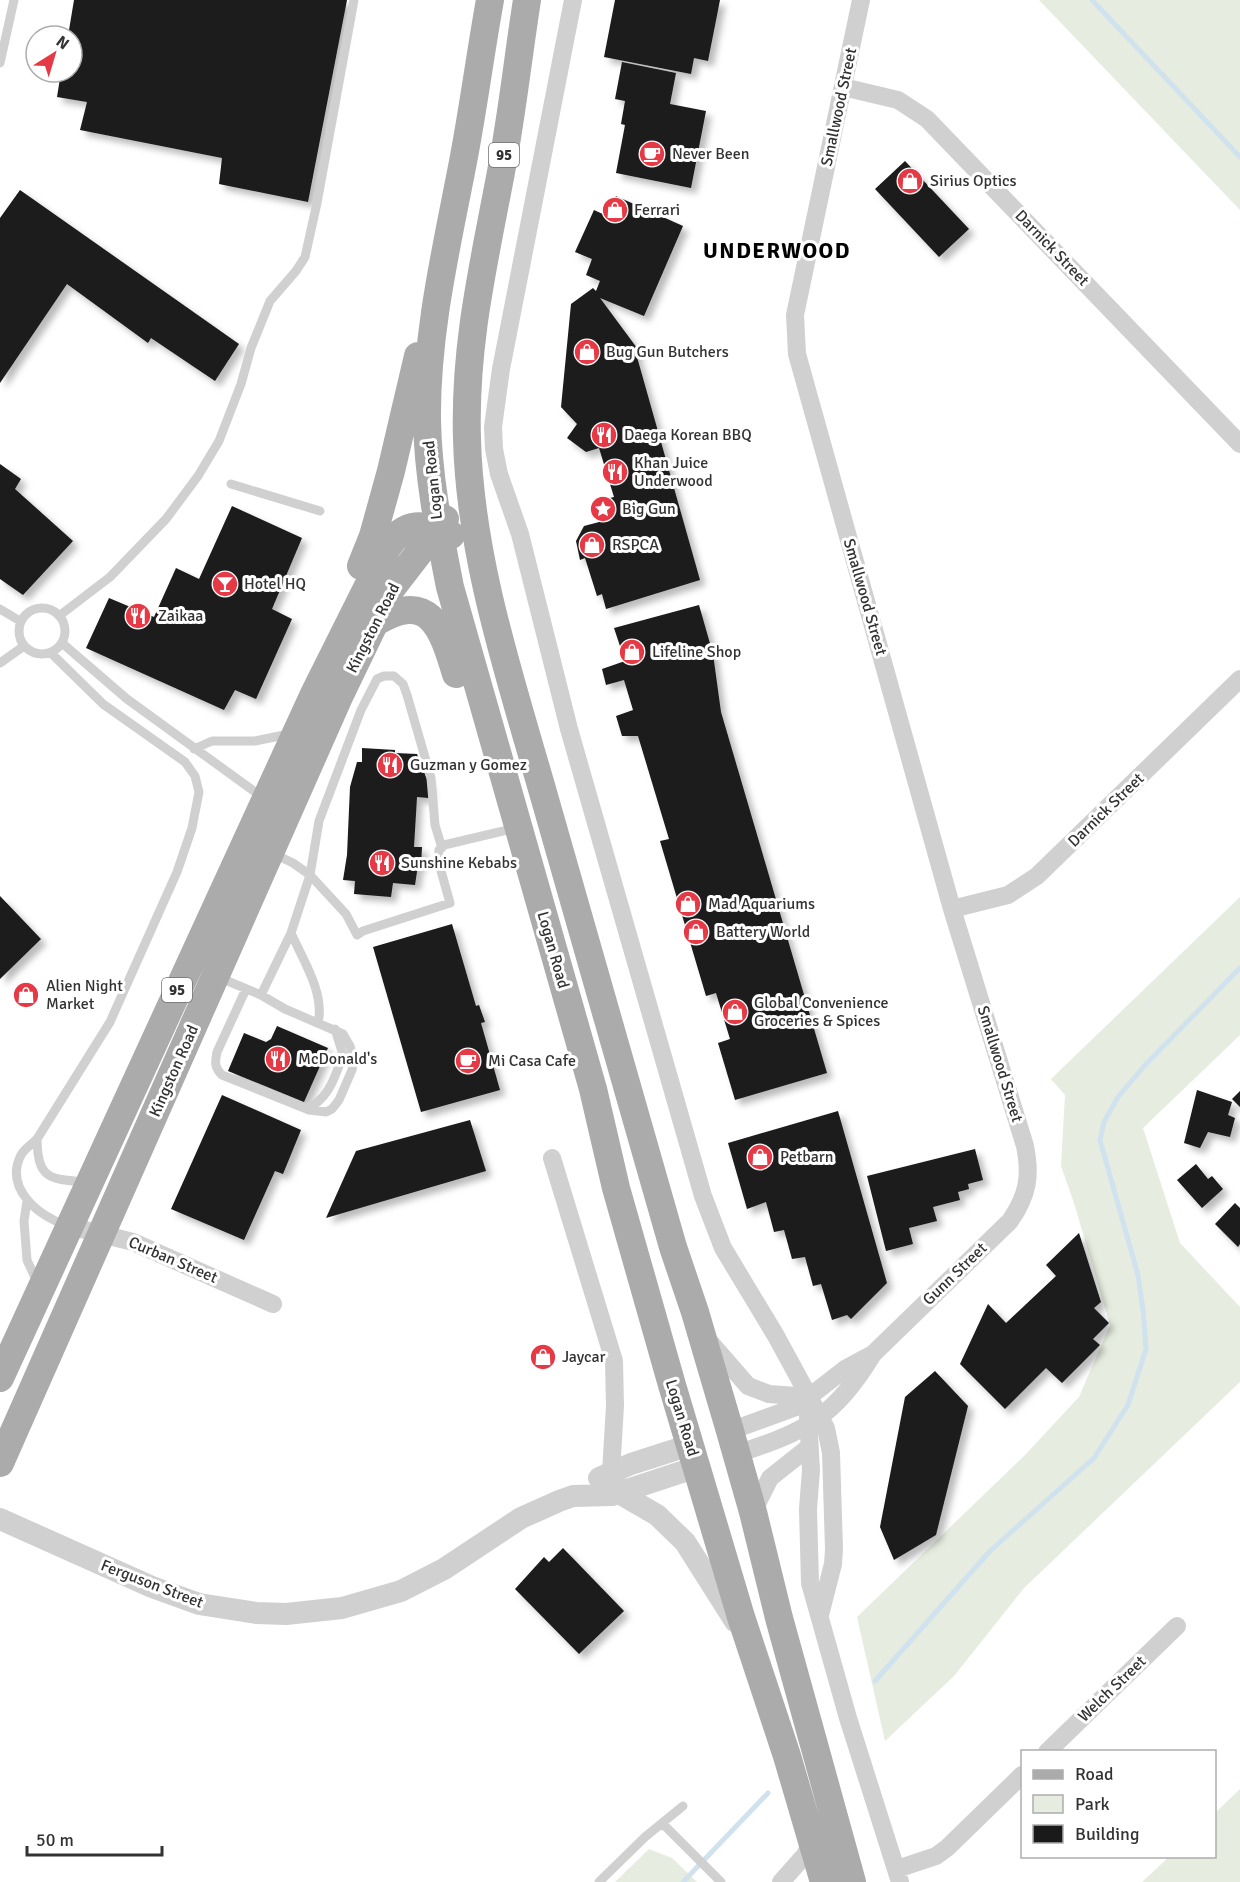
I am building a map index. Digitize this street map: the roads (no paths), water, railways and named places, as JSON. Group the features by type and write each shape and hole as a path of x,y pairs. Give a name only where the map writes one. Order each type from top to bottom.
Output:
{"main road":[{"name":"Logan Road","path":"490,0 436,303 429,365 427,419 429,470 438,530 450,587 593,1089 619,1199 750,1645 787,1756 824,1882"},
{"name":"Logan Road","path":"527,0 513,106 471,333 466,404 468,468 479,553 531,751 673,1247 701,1331 753,1512 779,1618 852,1882"},
{"name":"95","path":"343,703 322,656 373,536 416,363 436,303"},
{"name":"95","path":"438,530 453,505 468,468"},
{"name":"Kingston Road","path":"0,1378 89,1182 276,806 343,703 374,624 399,577 438,530 424,526 412,526 403,530 391,542 343,703 297,732 276,806 269,851 0,1463"},
{"path":"438,530 458,539 479,553"},
{"path":"374,624 405,610 419,611 431,619 445,640 461,688 470,704 490,729"},
{"path":"694,1456 733,1443"}],"street":[{"path":"573,0 501,369 494,416 494,449 499,474 520,534 569,729 703,1196 723,1248 810,1397 814,1421 809,1447 811,1470 808,1509 808,1571 810,1583 848,1718 898,1876 947,1848 1021,1777"},
{"name":"Smallwood Street","path":"861,0 795,315 797,354 952,909 1025,1146 1029,1166 1027,1187"},
{"name":"Darnick Street","path":"843,87 898,100 927,119 1240,444"},
{"name":"Darnick Street","path":"952,909 1008,895 1037,876 1240,679"},
{"path":"552,1158 614,1361 615,1406 611,1472 619,1493 657,1515 685,1542 750,1645"},
{"name":"Gunn Street","path":"733,1443 790,1435 814,1421 848,1391 873,1354 1010,1221 1020,1206 1027,1187"},
{"name":"Curban Street","path":"69,1226 141,1245 273,1304"},
{"path":"701,1331 748,1386 769,1394 810,1397"},
{"name":"Gunn Street","path":"733,1443 810,1397 845,1369 873,1354"},
{"path":"814,1421 826,1428 830,1445 835,1541 833,1564 820,1615"},
{"path":"753,1512 770,1478 809,1447"},
{"name":"Ferguson Street","path":"0,1519 152,1587 199,1604 256,1613 286,1614 342,1608 401,1591 444,1569 530,1513 573,1496 611,1472 694,1456"},
{"name":"Ferguson Street","path":"573,1496 608,1496 619,1493 694,1456"},
{"name":"Welch Street","path":"1049,1750 1177,1626"},
{"path":"781,1882 805,1855 812,1840"}],"lane":[{"path":"0,63 14,0"},
{"path":"59,616 110,577 166,519 198,476 219,441 270,301 305,257 354,0"},
{"path":"231,484 320,511"},
{"path":"38,608 53,611 59,616 65,629 62,643 51,653 36,654 24,646 18,634 20,621 24,615 38,608"},
{"path":"0,609 20,621"},
{"path":"62,643 127,699 276,806"},
{"path":"0,663 24,646"},
{"path":"51,653 103,704 177,755 195,776 199,792 192,828 177,872 110,1022 37,1139 22,1152 17,1164 18,1181 27,1201 44,1215 69,1226"},
{"path":"261,995 291,933 310,875 343,703 384,676 394,676 402,684 431,778 435,825 441,848"},
{"path":"194,748 212,741 255,741 297,732"},
{"path":"269,851 310,875 346,914 357,935 363,931 450,903 438,860 439,850 444,845 518,828"},
{"path":"291,933 316,992 320,1012 318,1023"},
{"path":"216,976 261,995 285,1009 343,1034 354,1060 339,1100 332,1109 326,1112 306,1108 222,1075 217,1070 215,1063 217,1052 246,989"},
{"path":"306,1108 322,1100 343,1055 335,1029"},
{"path":"37,1139 39,1164 46,1174 66,1180 89,1182"},
{"path":"27,1201 24,1221 27,1260 40,1288"},
{"path":"599,1882 645,1837 683,1806"},
{"path":"663,1824 721,1882"}],"waterway":[{"path":"1092,0 1240,157"},
{"path":"875,1681 990,1551 1094,1458 1128,1405 1146,1349 1143,1310 1138,1275 1100,1140 1104,1122 1118,1097 1146,1064 1240,968"},
{"path":"683,1882 768,1793"}],"place":[{"name":"Never Been","path":"652,154"},
{"name":"Sirius Optics","path":"910,181"},
{"name":"Ferrari","path":"615,210"},
{"name":"Bug Gun Butchers","path":"587,352"},
{"name":"Daega Korean BBQ","path":"604,435"},
{"name":"Khan Juice Underwood","path":"615,472"},
{"name":"Big Gun","path":"603,509"},
{"name":"RSPCA","path":"592,545"},
{"name":"Hotel HQ","path":"225,584"},
{"name":"Zaikaa","path":"138,616"},
{"name":"Lifeline Shop","path":"632,652"},
{"name":"Guzman y Gomez","path":"390,765"},
{"name":"Sunshine Kebabs","path":"382,863"},
{"name":"Mad Aquariums","path":"688,904"},
{"name":"Battery World","path":"696,932"},
{"name":"Alien Night Market","path":"26,995"},
{"name":"Global Convenience Groceries & Spices","path":"735,1012"},
{"name":"McDonald's","path":"278,1059"},
{"name":"Mi Casa Cafe","path":"468,1061"},
{"name":"Petbarn","path":"760,1157"},
{"name":"Jaycar","path":"543,1357"}],"district":[{"name":"UNDERWOOD","path":"777,250"}]}
